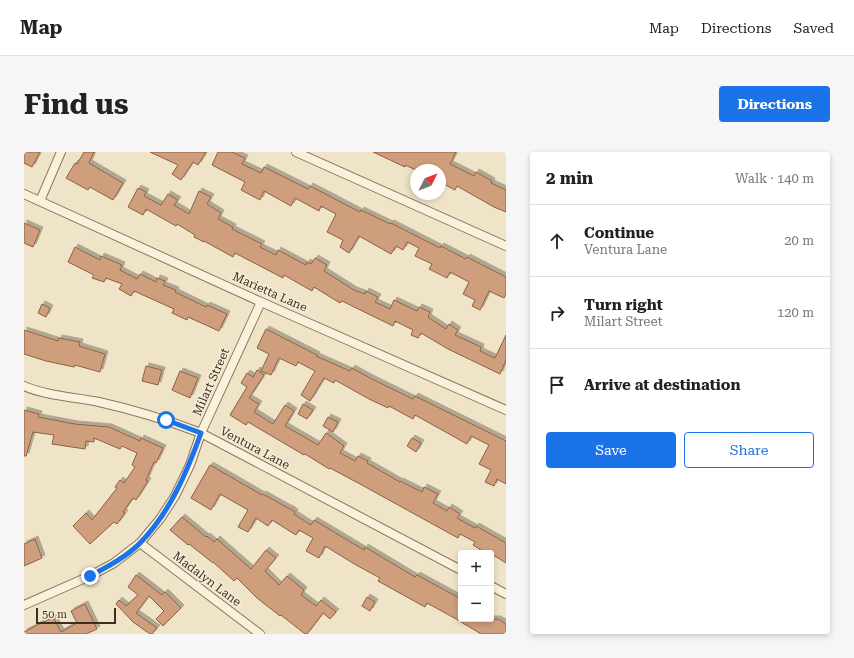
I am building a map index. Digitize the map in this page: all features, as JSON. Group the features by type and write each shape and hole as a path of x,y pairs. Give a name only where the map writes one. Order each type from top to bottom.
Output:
{"street":[{"path":"40,201 62,152"},
{"path":"296,152 506,246"},
{"name":"Marietta Lane","path":"24,194 261,302 506,410"},
{"name":"Milart Street","path":"24,605 90,576 114,563 140,543 160,519 190,465 201,433 261,302"},
{"name":"Ventura Lane","path":"24,386 59,395 130,409 201,433 458,568"},
{"name":"Madalyn Lane","path":"140,543 260,634"},
{"path":"494,588 506,594"}],"building":[{"path":"24,152 40,152 32,167 24,163"},
{"path":"84,152 94,152 89,163 123,183 113,200 90,187 88,190 66,178"},
{"path":"150,152 206,152 198,165 193,162 181,180 172,174 178,165"},
{"path":"218,152 232,152 245,158 242,164 261,173 264,167 308,189 310,186 360,212 361,210 390,224 391,223 440,248 441,246 466,259 467,257 506,277 506,294 504,298 489,291 480,310 472,306 475,300 463,294 469,282 450,272 447,278 429,269 432,264 415,256 419,248 407,242 403,250 396,246 391,254 359,236 349,253 340,247 343,240 327,232 336,214 321,206 319,211 295,198 291,206 264,191 260,200 241,190 245,182 212,165"},
{"path":"373,152 456,152 450,164 474,176 476,172 492,181 491,183 506,190 506,212 494,207 457,186 455,190 446,185 446,164 410,164 410,167 405,165 405,167"},
{"path":"138,188 146,192 144,196 161,205 168,194 178,200 174,205 189,214 199,191 211,197 207,204 221,213 218,219 233,227 232,229 262,244 260,247 276,255 278,250 306,265 307,262 311,264 315,258 327,265 324,271 354,290 365,294 366,291 378,297 375,302 390,309 394,300 417,311 419,307 430,312 428,317 446,329 449,324 458,330 455,335 481,347 480,351 495,358 506,335 506,360 500,374 448,349 421,333 418,338 411,335 413,330 395,321 393,326 342,301 340,303 314,287 312,291 284,275 283,278 235,253 233,257 194,237 195,235 177,224 176,226 146,209 143,215 128,207"},
{"path":"24,223 40,230 33,247 24,243"},
{"path":"75,247 100,260 101,256 122,265 120,270 137,279 140,274 156,282 157,278 165,281 163,285 176,290 175,292 206,307 207,305 227,314 219,331 188,317 187,320 172,313 174,309 134,291 131,296 119,289 122,284 106,278 104,282 92,278 94,275 68,262"},
{"path":"42,304 50,308 46,317 38,313"},
{"path":"266,329 317,355 316,356 350,371 352,368 413,399 415,396 506,441 506,484 497,479 494,486 485,482 491,470 479,464 489,445 471,436 467,444 415,415 413,419 389,406 388,408 369,399 335,380 334,383 324,378 310,401 301,395 315,371 298,362 296,366 279,358 271,375 261,371 269,354 257,348"},
{"path":"24,330 58,341 59,338 80,342 79,346 105,354 100,372 75,365 74,367 46,361 24,354"},
{"path":"146,366 162,370 158,385 142,381"},
{"path":"257,370 264,375 249,398 259,404 254,412 273,424 285,405 294,411 285,426 318,445 326,433 344,446 340,453 355,461 358,456 368,461 367,463 400,482 422,492 424,487 438,494 433,503 447,511 449,507 460,514 457,518 475,528 476,526 506,543 506,563 494,556 494,550 481,550 473,545 475,542 460,534 458,538 360,484 330,468 329,469 248,422 246,425 230,415 247,387 241,383 247,373 253,377"},
{"path":"180,371 198,378 190,398 172,390"},
{"path":"303,404 313,410 307,419 298,414"},
{"path":"24,410 39,414 38,417 75,424 109,427 140,441 141,438 163,448 156,463 154,462 146,480 148,481 136,500 133,498 117,524 114,522 90,544 73,526 86,513 92,520 117,488 115,487 120,480 124,483 135,467 132,465 137,453 122,446 120,449 94,438 94,442 86,441 85,449 52,444 54,435 33,432 26,456 24,456"},
{"path":"328,417 338,422 333,432 323,426"},
{"path":"412,438 421,443 416,452 407,446"},
{"path":"210,465 262,495 263,494 289,508 295,512 294,514 311,525 314,520 364,550 365,547 415,577 417,575 458,597 458,620 427,603 425,607 378,581 380,578 325,546 319,558 306,551 313,538 299,530 296,535 272,520 268,526 256,518 248,532 238,527 248,510 220,494 211,510 191,498"},
{"path":"182,517 206,537 207,536 214,542 217,539 251,569 266,550 276,558 265,571 279,585 287,576 304,590 301,595 316,606 321,600 336,612 330,619 323,613 307,634 305,634 257,598 237,578 234,581 213,562 189,544 188,545 170,530"},
{"path":"35,539 42,558 24,566 24,544"},
{"path":"136,575 162,595 165,592 181,608 163,626 156,619 164,611 149,596 136,613 157,628 152,634 133,622 116,604 119,600 126,606 138,595 128,587"},
{"path":"367,597 375,602 370,611 362,606"},
{"path":"85,604 97,629 86,634 24,634 24,632 53,617 61,632 77,623 71,611"},
{"path":"494,619 498,619 506,624 506,634 481,634 461,622 494,622"}],"route":[{"path":"90,576 114,563 140,543 160,519 190,465 201,433 166,420"}]}
